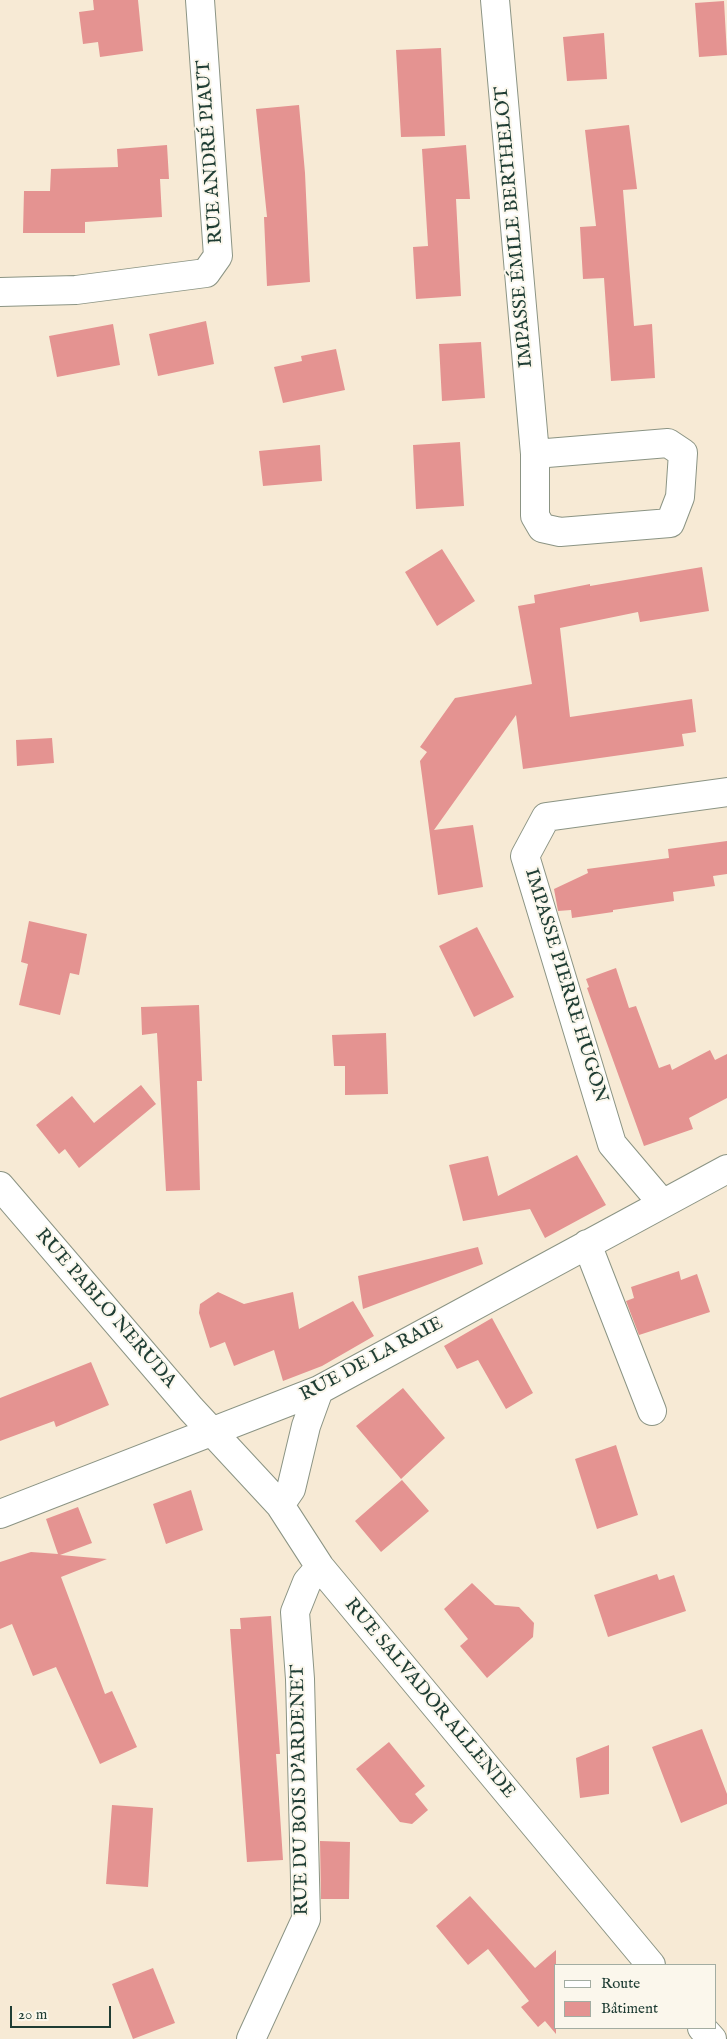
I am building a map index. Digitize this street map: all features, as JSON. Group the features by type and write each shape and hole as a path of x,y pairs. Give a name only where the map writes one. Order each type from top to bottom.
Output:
{"street":[{"name":"RUE ANDRÉ PIAUT","path":"0,292 76,290 206,273 218,256 200,0"},
{"name":"IMPASSE ÉMILE BERTHELOT","path":"495,0 535,454 535,516 542,528 560,532 670,523 680,497 683,453 668,443 535,454"},
{"name":"IMPASSE PIERRE HUGON","path":"662,1203 612,1144 525,856 546,817 727,792"},
{"name":"RUE DE LA RAIE","path":"0,1514 212,1431 240,1423 319,1390 727,1169"},
{"name":"RUE PABLO NERUDA","path":"0,1186 212,1431"},
{"path":"587,1244 652,1411"},
{"path":"280,1505 291,1489 306,1426 319,1390"},
{"name":"RUE SALVADOR ALLENDE","path":"212,1431 280,1505 320,1568 650,1964"},
{"name":"RUE DU BOIS D'ARDENET","path":"251,2039 306,1919 300,1680 295,1612 307,1582 320,1568"},
{"path":"703,2029 712,2039"}],"building":[{"path":"93,0 138,0 143,51 100,57 98,42 83,44 79,12 94,10"},
{"path":"724,1 727,55 699,57 695,3"},
{"path":"604,33 607,79 567,81 563,37"},
{"path":"441,48 445,136 401,137 396,50"},
{"path":"299,105 305,173 310,282 267,286 264,217 267,217 256,109"},
{"path":"629,125 637,189 623,190 634,326 652,324 655,378 611,381 604,278 583,279 580,227 596,226 585,130"},
{"path":"167,145 169,179 160,179 162,217 85,222 85,233 23,233 24,191 50,191 51,169 118,167 117,149"},
{"path":"466,145 470,199 456,199 461,296 416,299 413,247 428,246 422,149"},
{"path":"206,321 214,364 158,376 149,334"},
{"path":"113,324 120,365 57,377 49,336"},
{"path":"481,342 485,398 442,401 439,344"},
{"path":"336,349 345,390 283,403 274,367 302,361 301,356"},
{"path":"460,442 464,506 416,509 413,445"},
{"path":"320,445 322,481 263,486 259,451"},
{"path":"442,549 475,601 437,626 405,572"},
{"path":"702,567 709,611 640,622 638,612 560,628 570,717 692,699 696,732 682,734 684,746 523,769 516,715 434,830 473,825 483,887 438,895 420,761 427,752 420,747 455,698 532,684 518,606 535,603 534,595 590,584 590,586"},
{"path":"52,738 54,763 17,766 16,740"},
{"path":"727,841 727,874 713,876 715,886 673,892 674,901 613,910 613,912 572,918 571,910 558,911 554,889 588,873 587,869 669,858 668,849"},
{"path":"29,921 87,934 79,975 70,973 60,1015 19,1005 28,964 21,962"},
{"path":"477,927 514,997 474,1017 439,946"},
{"path":"616,968 629,1008 636,1006 659,1068 670,1064 672,1070 710,1050 715,1060 727,1054 727,1098 689,1118 693,1129 644,1146 587,988 589,987 586,979"},
{"path":"199,1005 202,1081 197,1081 200,1190 166,1191 157,1033 142,1035 141,1007"},
{"path":"386,1033 388,1094 345,1095 345,1066 334,1066 332,1035"},
{"path":"141,1085 156,1104 79,1168 65,1149 59,1154 36,1125 72,1096 94,1123"},
{"path":"577,1155 606,1205 545,1238 530,1209 463,1221 449,1165 488,1156 498,1196"},
{"path":"478,1247 483,1264 363,1309 358,1276"},
{"path":"679,1271 681,1280 697,1274 710,1312 639,1335 626,1301 634,1298 631,1287"},
{"path":"218,1292 244,1304 293,1292 299,1329 353,1301 374,1336 322,1366 283,1381 274,1350 234,1366 225,1342 210,1348 199,1313 200,1304"},
{"path":"492,1318 533,1393 506,1409 478,1360 457,1369 444,1346"},
{"path":"91,1362 109,1405 56,1427 54,1421 0,1441 0,1398"},
{"path":"403,1388 445,1438 401,1479 356,1426"},
{"path":"616,1445 638,1515 597,1529 575,1459"},
{"path":"402,1480 429,1511 381,1552 355,1521"},
{"path":"191,1490 203,1530 166,1544 153,1504"},
{"path":"78,1507 92,1543 60,1555 107,1559 61,1577 105,1694 112,1691 137,1747 100,1764 56,1667 33,1676 12,1624 0,1629 0,1562 31,1552 58,1554 46,1519"},
{"path":"657,1574 659,1580 674,1575 686,1611 608,1637 594,1595"},
{"path":"472,1583 495,1605 519,1607 534,1623 533,1637 487,1678 460,1646 468,1639 444,1609"},
{"path":"271,1616 280,1754 276,1754 283,1860 247,1862 230,1629 241,1629 240,1618"},
{"path":"702,1729 727,1794 727,1804 681,1823 652,1747"},
{"path":"389,1742 425,1786 415,1794 428,1810 412,1824 400,1822 356,1769"},
{"path":"609,1745 609,1794 580,1798 576,1758"},
{"path":"112,1805 153,1808 148,1887 106,1884"},
{"path":"320,1841 350,1842 349,1899 321,1899"},
{"path":"470,1896 535,1968 556,1950 556,1964 554,1964 554,2029 556,2029 556,2034 545,2021 538,2027 521,2007 529,2001 488,1949 468,1965 436,1926"},
{"path":"153,1968 175,2023 133,2039 112,1984"}]}
